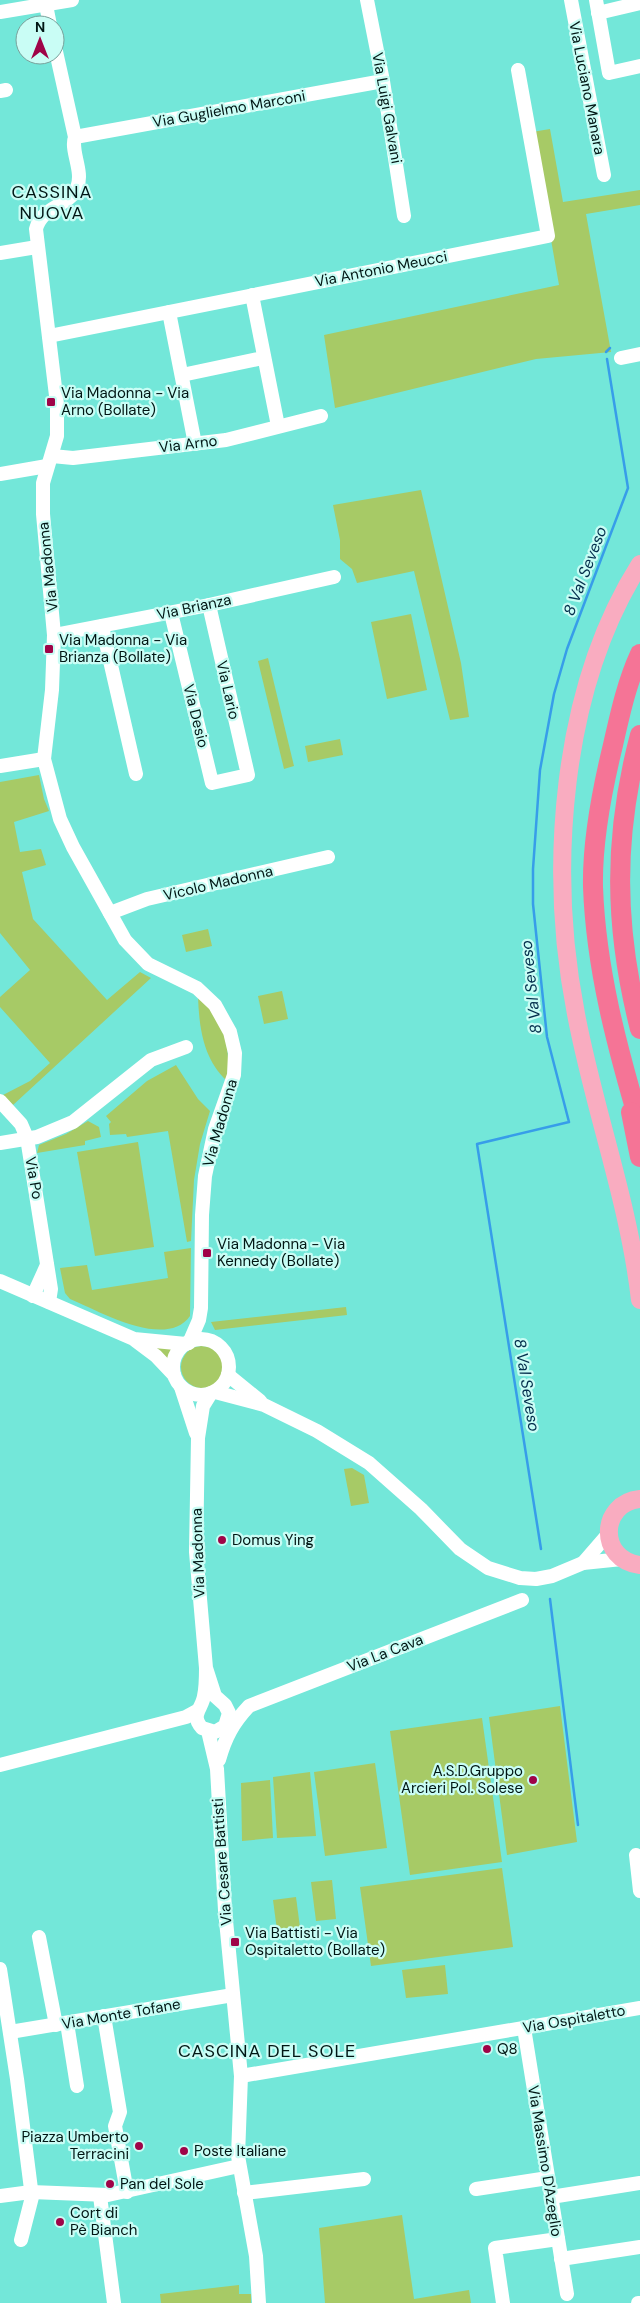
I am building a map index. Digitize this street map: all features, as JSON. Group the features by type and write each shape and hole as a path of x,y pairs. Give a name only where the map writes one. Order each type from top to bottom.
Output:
{"highway":[{"path":"640,654 621,708 605,779 596,837 593,886 598,951 640,1157"},
{"path":"640,735 631,770 621,834 618,887 626,968 640,1029"},
{"path":"619,1054 640,1125"}],"main road":[{"path":"640,564 610,623 589,678 570,770 565,817 563,888 568,960 576,1014 627,1224 640,1300"},
{"path":"640,1483 635,1500 614,1514 609,1533 614,1550 622,1559 640,1565"}],"street":[{"path":"0,12 45,2 72,0"},
{"name":"Via Luigi Galvani","path":"367,0 383,81 404,216"},
{"name":"Via Luciano Manara","path":"571,0 604,176"},
{"path":"45,2 48,15"},
{"path":"640,3 597,6 609,73 640,66"},
{"name":"Via Madonna","path":"59,65 75,137 74,144 78,171 77,187 68,199 41,216 36,229 57,404 57,434 43,483 43,514 54,635 52,690 44,759 60,819 73,847 125,940 148,964 196,988 206,996 222,1015 233,1044 234,1075 215,1129 205,1176 201,1308 199,1320 188,1343"},
{"name":"Via Antonio Meucci","path":"49,336 548,236 518,70"},
{"name":"Via Guglielmo Marconi","path":"75,137 383,81"},
{"path":"0,254 37,247"},
{"path":"252,295 278,426"},
{"path":"169,312 195,444"},
{"path":"621,358 640,354"},
{"path":"182,375 263,358"},
{"name":"Via Arno","path":"0,474 50,461 226,440 321,416"},
{"name":"Via Brianza","path":"54,635 209,605 334,577"},
{"name":"Via Lario","path":"209,605 248,775"},
{"name":"Via Desio","path":"171,612 212,783 248,775"},
{"path":"102,626 136,774"},
{"path":"0,766 44,759"},
{"name":"Vicolo Madonna","path":"110,914 147,899 328,858"},
{"path":"0,1143 37,1137 74,1122 150,1060 186,1047"},
{"name":"Via Po","path":"0,1101 21,1124 27,1138 48,1264 51,1289 48,1302"},
{"path":"33,1296 48,1264"},
{"path":"0,1281 134,1339 156,1356 178,1381 199,1395 213,1392 222,1386 228,1375 229,1365 226,1356 213,1342 200,1340 188,1343 134,1339"},
{"name":"Via Madonna","path":"201,1308 205,1327 213,1342"},
{"path":"178,1381 176,1356 188,1343"},
{"path":"228,1375 264,1405"},
{"name":"Via Madonna","path":"178,1381 198,1438"},
{"path":"213,1392 264,1405 317,1431 369,1463 421,1509 460,1549 488,1568 520,1578 536,1579 552,1576 583,1562 622,1559"},
{"name":"Via Madonna","path":"206,1672 196,1552 198,1438 201,1413 213,1392"},
{"path":"583,1562 609,1533"},
{"name":"Via La Cava","path":"224,1708 249,1706 522,1600"},
{"path":"206,1672 196,1719 210,1730"},
{"path":"132,1732 188,1725 210,1730 226,1724 224,1708 206,1672"},
{"path":"168,1722 188,1708 199,1692 206,1672"},
{"path":"0,1765 132,1732 191,1715 209,1700 224,1708"},
{"name":"Via Cesare Battisti","path":"218,1765 225,1739 234,1722 249,1706"},
{"name":"Via Cesare Battisti","path":"210,1730 218,1765 225,1910 241,2076 239,2166 256,2256 259,2303"},
{"path":"636,1856 640,1891"},
{"path":"39,1937 77,2086"},
{"path":"0,1969 31,2192 21,2240"},
{"name":"Via Monte Tofane","path":"10,2032 233,1995"},
{"name":"Via Ospitaletto","path":"241,2076 640,2008"},
{"path":"108,2016 120,2112 115,2126 126,2192"},
{"name":"Via Massimo D'Azeglio","path":"524,2028 567,2294"},
{"path":"0,2196 31,2192 100,2196 126,2192 239,2166"},
{"path":"476,2190 548,2178"},
{"path":"244,2193 364,2179"},
{"path":"551,2197 640,2183"},
{"path":"100,2196 114,2303"},
{"path":"503,2303 495,2248 558,2238"},
{"path":"561,2260 640,2246"}],"green space":[{"path":"550,129 563,202 640,190 640,205 586,214 611,352 536,359 335,408 324,335 559,285 532,132"},
{"path":"421,490 461,663 469,717 450,720 414,571 357,583 352,569 340,559 340,540 333,505"},
{"path":"411,614 427,690 387,699 371,622"},
{"path":"268,658 294,766 284,769 258,661"},
{"path":"340,739 343,755 308,762 305,746"},
{"path":"39,775 44,799 49,811 14,822 20,852 41,849 46,865 22,872 33,919 107,1000 140,972 151,978 13,1105 3,1095 30,1081 50,1063 0,1007 0,997 30,970 0,933 0,782"},
{"path":"208,929 212,946 186,952 182,935"},
{"path":"282,991 288,1019 264,1024 258,996"},
{"path":"198,996 214,1014 224,1034 228,1057 227,1081 212,1063 204,1042 201,1031"},
{"path":"176,1065 198,1099 210,1111 200,1144 194,1180 191,1241 187,1242 168,1131 127,1137 126,1134 110,1135 109,1124 111,1122 106,1116 147,1081"},
{"path":"88,1121 99,1127 101,1137 85,1141 85,1145 37,1153 39,1145 66,1134"},
{"path":"138,1142 154,1247 95,1256 77,1152"},
{"path":"191,1248 190,1316 179,1326 165,1329 149,1329 132,1325 70,1299 65,1293 60,1268 87,1265 92,1290 168,1278 164,1252"},
{"path":"346,1307 347,1315 215,1330 211,1322"},
{"path":"150,1343 176,1347 170,1363"},
{"path":"202,1346 217,1352 223,1367 217,1382 202,1388 187,1382 181,1367 187,1352"},
{"path":"352,1468 364,1475 369,1503 351,1506 344,1469"},
{"name":"A.S.D.Gruppo Arcieri Pol. Solese","path":"560,1706 577,1842 507,1855 489,1717"},
{"path":"482,1718 502,1862 410,1875 390,1731"},
{"path":"375,1763 387,1848 325,1856 314,1772"},
{"path":"310,1772 316,1836 277,1838 273,1777"},
{"path":"270,1780 273,1838 242,1841 241,1783"},
{"path":"502,1868 513,1947 371,1966 360,1887"},
{"path":"332,1880 336,1919 316,1921 311,1882"},
{"path":"296,1897 301,1935 278,1938 273,1900"},
{"path":"445,1965 448,1994 406,1998 402,1970"},
{"path":"402,2215 414,2299 469,2290 471,2303 325,2303 319,2228"},
{"path":"239,2285 239,2294 251,2294 251,2303 161,2303 160,2294"}],"waterway":[{"name":"8 Val Seveso","path":"606,352 610,348"},
{"name":"8 Val Seveso","path":"541,1549 477,1144 569,1122 547,1037 533,904 533,869 540,770 554,694 567,649 628,488 607,359"},
{"name":"8 Val Seveso","path":"550,1599 578,1825"}],"place":[{"name":"Via Madonna - Via Arno (Bollate)","path":"51,402"},
{"name":"Via Madonna - Via Brianza (Bollate)","path":"49,649"},
{"name":"Via Madonna - Via Kennedy (Bollate)","path":"207,1253"},
{"name":"Domus Ying","path":"222,1540"},
{"name":"A.S.D.Gruppo Arcieri Pol. Solese","path":"533,1780"},
{"name":"Via Battisti - Via Ospitaletto (Bollate)","path":"235,1942"},
{"name":"Q8","path":"487,2049"},
{"name":"Piazza Umberto Terracini","path":"139,2146"},
{"name":"Poste Italiane","path":"184,2151"},
{"name":"Pan del Sole","path":"110,2184"},
{"name":"Cort di Pè Bianch","path":"60,2222"}],"district":[{"name":"CASSINA NUOVA","path":"52,202"},
{"name":"CASCINA DEL SOLE","path":"267,2051"}]}
